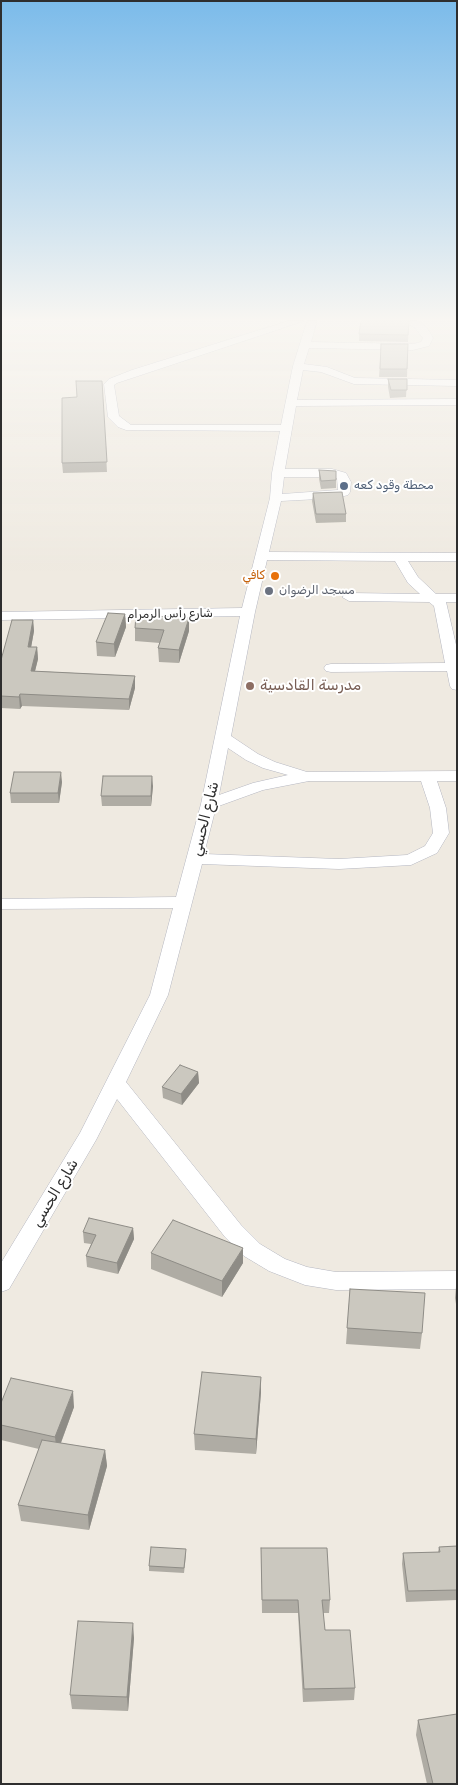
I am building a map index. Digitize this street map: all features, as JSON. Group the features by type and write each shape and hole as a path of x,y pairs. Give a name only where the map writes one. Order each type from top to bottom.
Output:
{"street":[{"path":"112,404 114,417 122,425 130,428 286,428"},
{"name":"شارع الحسي","path":"1,1283 89,1136 158,995 178,901 196,859 224,738 248,612 276,498 278,473 291,404"},
{"path":"276,498 337,494 344,492 345,482 342,476 332,473 278,473"},
{"path":"263,556 457,557"},
{"path":"400,557 414,580 434,597 440,605 457,686"},
{"path":"349,597 457,598"},
{"name":"شارع رأس الرمرام","path":"1,616 248,612"},
{"path":"331,668 453,667"},
{"path":"224,738 252,757 269,765 309,776"},
{"path":"209,804 259,786 309,776 457,776"},
{"path":"196,859 339,864 411,860 431,849 441,833 438,808 428,776"},
{"path":"1,895 134,891 160,892 178,901"},
{"path":"1,904 178,901"},
{"path":"116,1084 233,1231 252,1250 277,1265 305,1276 336,1281 457,1280"}],"building":[{"path":"62,404 103,404 107,462 62,463"},
{"path":"319,470 336,471 336,480 321,481"},
{"path":"342,492 346,514 316,514 313,493"},
{"path":"108,613 125,614 114,644 96,642"},
{"path":"136,615 189,618 179,650 158,648 164,630 135,628"},
{"path":"12,620 33,620 28,647 37,647 31,671 135,676 129,699 20,694 19,697 1,696 1,660"},
{"path":"14,772 61,772 58,793 10,793"},
{"path":"103,776 152,776 151,796 101,796"},
{"path":"180,1065 198,1072 181,1094 162,1087"},
{"path":"89,1218 133,1228 117,1263 86,1256 96,1235 83,1232"},
{"path":"173,1220 243,1248 222,1281 151,1253"},
{"path":"350,1289 425,1293 422,1333 347,1328"},
{"path":"202,1372 261,1377 256,1439 194,1434"},
{"path":"11,1378 73,1391 55,1437 1,1425 1,1403"},
{"path":"42,1440 105,1450 88,1515 18,1505"},
{"path":"457,1546 457,1590 408,1591 403,1553 440,1552 439,1547"},
{"path":"151,1547 186,1549 184,1568 149,1566"},
{"path":"261,1548 327,1548 330,1600 322,1600 325,1630 350,1630 355,1688 304,1689 298,1600 262,1600"},
{"path":"78,1621 133,1623 127,1697 70,1695"},
{"path":"457,1714 457,1784 433,1784 418,1720"}],"place":[{"name":"محطة وقود كعه","path":"344,486"},
{"name":"كافي","path":"275,576"},
{"name":"مسجد الرضوان","path":"269,591"},
{"name":"مدرسة القادسية","path":"250,686"}]}
